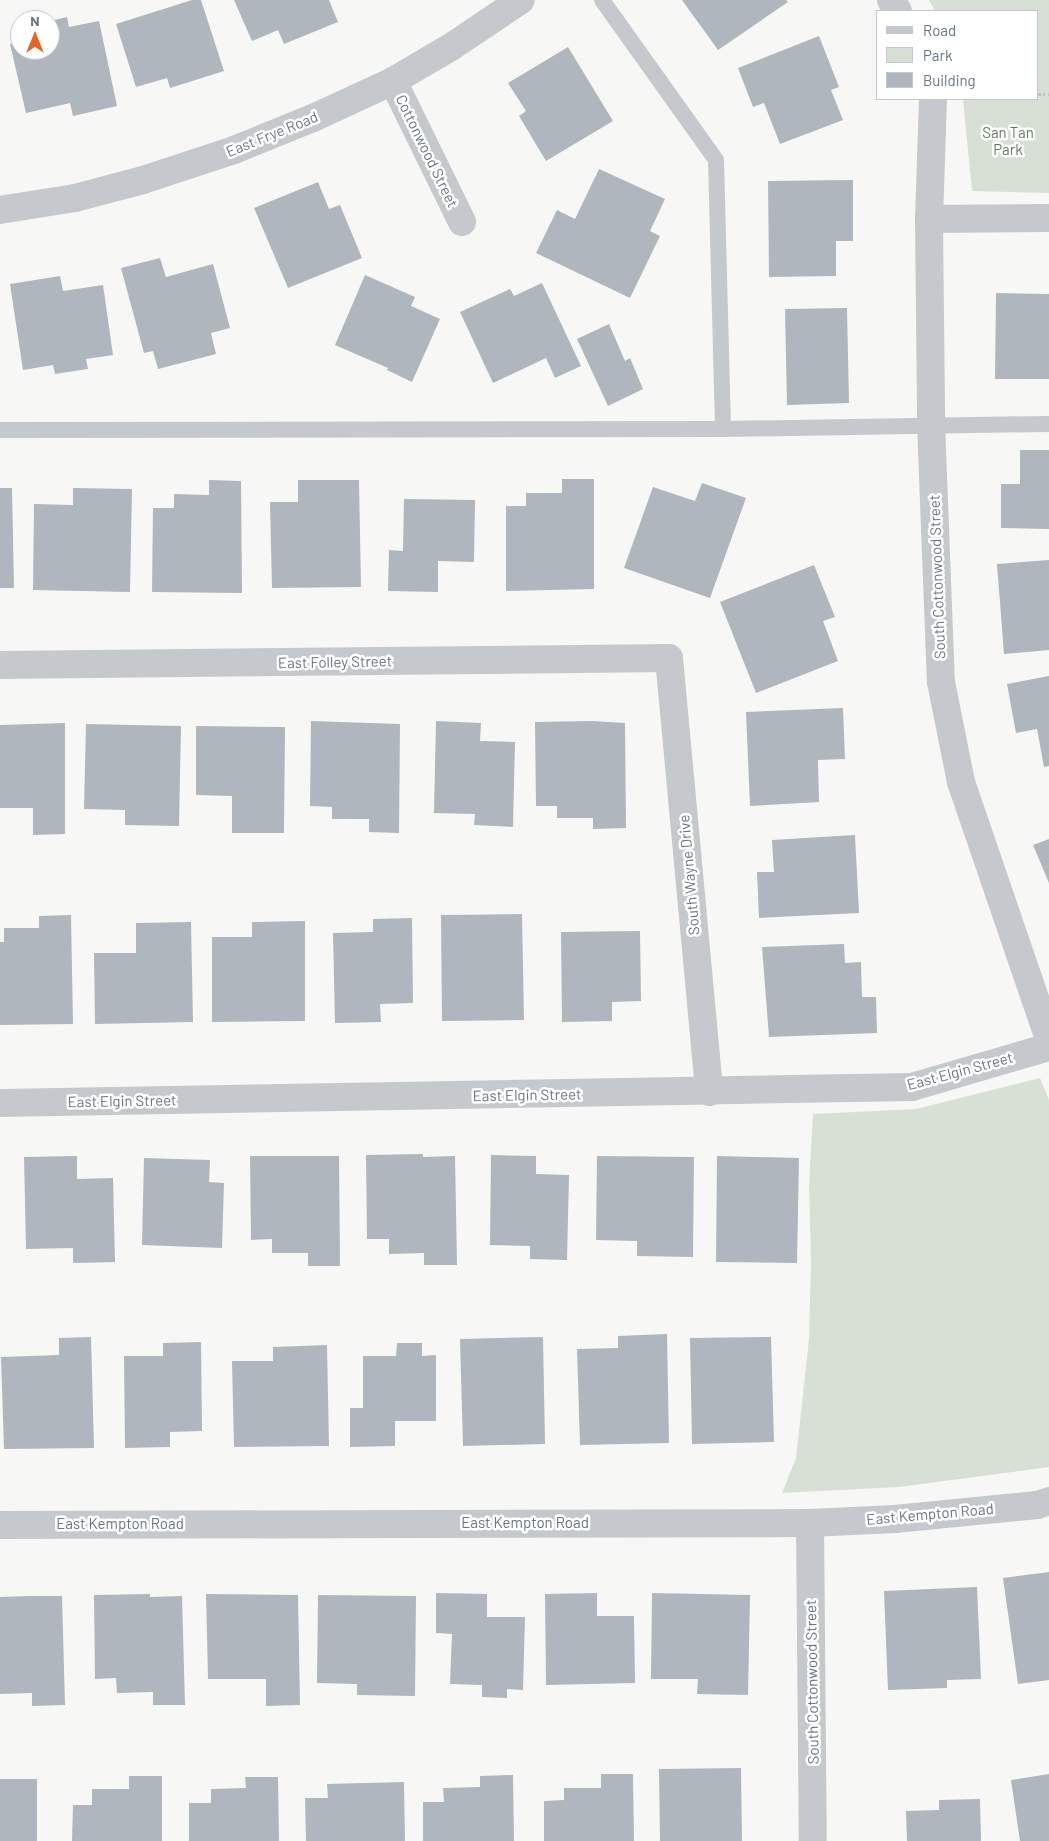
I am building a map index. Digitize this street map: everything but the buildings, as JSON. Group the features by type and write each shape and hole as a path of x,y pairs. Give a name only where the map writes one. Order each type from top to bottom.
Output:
{"street":[{"name":"East Frye Road","path":"0,210 75,198 143,180 234,150 313,118 393,81 451,47 521,0"},
{"name":"Cottonwood Street","path":"393,81 462,222"},
{"name":"South Cottonwood Street","path":"933,100 929,219 931,424 942,682 961,782 1049,1040"},
{"path":"929,219 1049,218"},
{"name":"East Folley Street","path":"0,665 669,658"},
{"name":"South Wayne Drive","path":"669,658 709,1092"},
{"name":"East Elgin Street","path":"0,1104 912,1087 1049,1047"},
{"name":"East Kempton Road","path":"0,1525 810,1523 895,1519 1037,1505 1049,1502"},
{"name":"South Cottonwood Street","path":"810,1523 813,1841"}],"lane":[{"path":"602,0 716,160 723,429"},
{"path":"0,430 723,429 931,424 1049,424"}],"green space":[{"name":"San Tan Park","path":"929,0 1049,0 1049,193 972,191 963,100 1039,100 1039,10 934,10"},
{"path":"1040,1078 1049,1100 1049,1467 899,1487 782,1493 796,1458 809,1339 811,1263 809,1184 813,1114 916,1109"}]}
